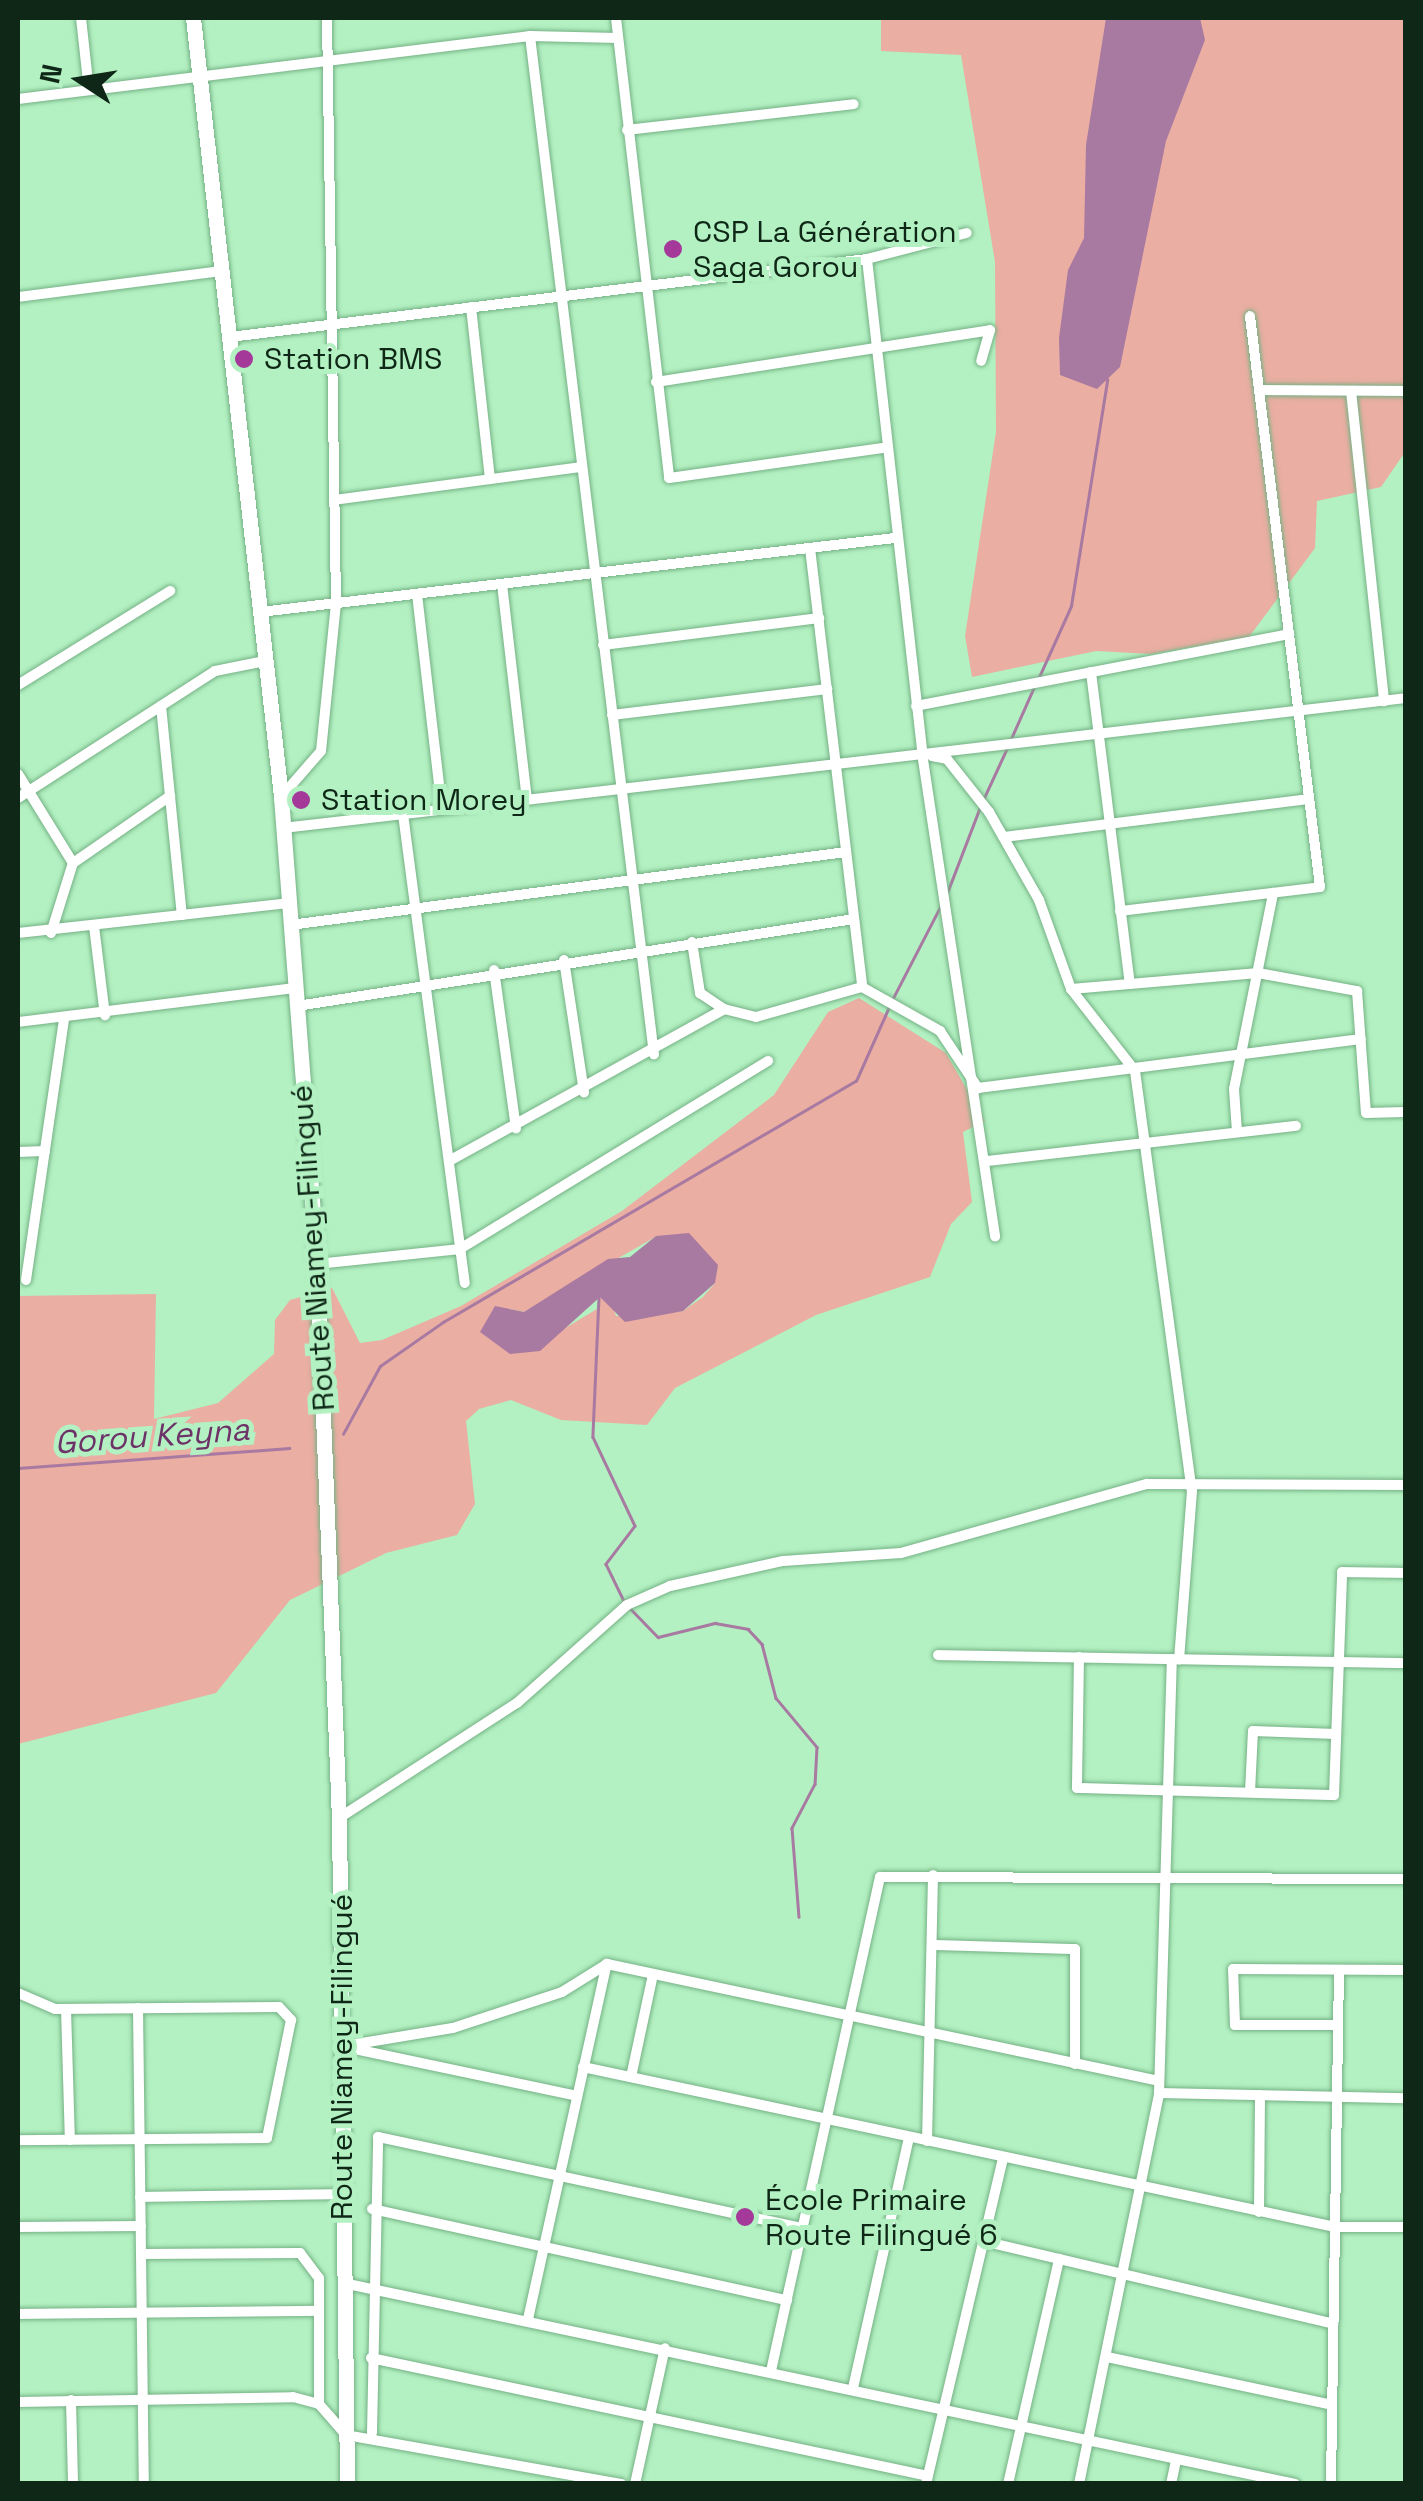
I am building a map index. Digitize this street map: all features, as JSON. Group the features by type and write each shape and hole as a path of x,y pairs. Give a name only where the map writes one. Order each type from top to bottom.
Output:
{"main road":[{"name":"Route Niamey-Filingué","path":"193,18 280,797 317,1264 339,1818 347,2484"}],"street":[{"path":"81,18 89,90"},
{"path":"280,797 321,752 336,604 327,18"},
{"path":"616,18 643,289 669,478 883,448"},
{"path":"18,99 530,36 618,38"},
{"path":"530,36 654,1054"},
{"path":"627,130 854,104"},
{"path":"230,337 867,260 967,233"},
{"path":"867,260 883,448 922,753 978,1088 995,1238"},
{"path":"18,297 222,271"},
{"path":"471,307 490,479"},
{"path":"1120,911 1320,887 1250,316"},
{"path":"656,382 990,330 981,361"},
{"path":"1259,390 1406,391"},
{"path":"1350,390 1384,701"},
{"path":"334,500 582,468"},
{"path":"260,612 895,538"},
{"path":"810,548 862,987"},
{"path":"502,584 528,800"},
{"path":"18,686 170,591"},
{"path":"417,594 442,810"},
{"path":"603,644 819,618"},
{"path":"916,706 1289,634"},
{"path":"18,798 215,672 265,661"},
{"path":"1091,672 1130,984"},
{"path":"612,715 827,689"},
{"path":"283,828 1406,698"},
{"path":"161,706 182,916"},
{"path":"922,753 948,759 1004,837 1040,900 1071,989 1136,1071 1192,1491 1167,1790 1159,2087 1145,2187 1079,2484"},
{"path":"18,774 72,862"},
{"path":"51,933 72,862 170,796"},
{"path":"1004,837 1309,798"},
{"path":"403,814 464,1283"},
{"path":"290,925 846,852"},
{"path":"1238,1132 1241,1056 1272,892"},
{"path":"18,933 51,933 288,903"},
{"path":"297,1006 425,980 854,919"},
{"path":"94,926 105,1015"},
{"path":"692,942 700,993 724,1009 756,1017 862,987 940,1031 978,1088"},
{"path":"564,960 584,1093"},
{"path":"494,970 516,1128"},
{"path":"1071,989 1258,973 1357,991 1366,1113 1406,1112"},
{"path":"18,1022 105,1015 296,988"},
{"path":"449,1161 584,1093 724,1009"},
{"path":"26,1280 64,1020"},
{"path":"978,1088 1136,1071 1361,1039"},
{"path":"317,1264 460,1248 768,1061"},
{"path":"988,1160 1296,1126"},
{"path":"18,1152 45,1151"},
{"path":"339,1818 517,1703 627,1605 670,1586 783,1562 901,1553 1147,1484 1192,1491 1406,1485"},
{"path":"1079,1658 1077,1788 1334,1795 1342,1572 1406,1573"},
{"path":"938,1655 1406,1662"},
{"path":"1250,1792 1253,1731 1336,1734"},
{"path":"926,2140 933,1875"},
{"path":"771,2371 880,1877 1406,1879"},
{"path":"932,1944 1075,1949 1075,2064"},
{"path":"344,2046 454,2028 562,1992 607,1964 929,2036 1075,2064 1159,2087 1260,2095 1406,2098"},
{"path":"528,2318 607,1964"},
{"path":"1338,2025 1232,2021 1233,1969 1406,1970"},
{"path":"1330,2484 1338,1970"},
{"path":"631,2077 653,1974"},
{"path":"18,1994 66,2009 279,2007 291,2020 267,2138 18,2140"},
{"path":"138,2008 144,2484"},
{"path":"66,2009 70,2140"},
{"path":"344,2046 576,2096"},
{"path":"583,2067 1335,2227 1406,2227"},
{"path":"1259,2212 1260,2095"},
{"path":"372,2433 372,2208 380,2136 558,2178 802,2228"},
{"path":"853,2388 908,2136"},
{"path":"371,2358 650,2414 927,2480 1003,2157"},
{"path":"140,2198 344,2194"},
{"path":"372,2208 786,2300"},
{"path":"18,2227 141,2226"},
{"path":"983,2240 1333,2324"},
{"path":"141,2254 300,2253 319,2278 319,2404 346,2435 372,2433 622,2484"},
{"path":"1008,2484 1059,2259"},
{"path":"343,2282 370,2283 1294,2484"},
{"path":"18,2314 319,2310"},
{"path":"636,2484 665,2348"},
{"path":"1107,2357 1332,2405"},
{"path":"18,2402 143,2397 319,2404"},
{"path":"71,2400 73,2484"},
{"path":"1171,2484 1176,2460"}],"shaded area":[{"path":"881,18 1405,18 1405,452 1381,487 1317,501 1315,548 1249,637 1151,654 1096,651 972,677 965,636 996,432 995,262 961,55 881,51"},
{"path":"1106,18 1200,18 1205,40 1166,141 1120,367 1097,389 1060,375 1059,338 1068,270 1084,238 1086,145"},
{"path":"859,998 946,1053 985,1121 963,1132 972,1202 951,1224 930,1277 816,1315 675,1388 647,1425 561,1420 511,1400 479,1409 466,1421 475,1504 457,1535 386,1553 290,1600 216,1693 18,1744 18,1296 156,1294 154,1419 218,1403 274,1354 275,1320 290,1300 332,1288 360,1343 382,1340 461,1306 622,1211 774,1095 828,1012","holes":["657,1236 715,1283 683,1311 616,1316 610,1298 599,1297 597,1309 527,1351 508,1309 524,1312"]},
{"path":"689,1233 718,1265 715,1283 683,1311 625,1322 600,1297 540,1351 510,1354 480,1332 495,1306 524,1312 608,1259 630,1257 656,1236"}],"waterway":[{"path":"1039,677 1071,606 1107,380"},
{"path":"1010,741 1033,689"},
{"path":"983,800 1007,748"},
{"path":"947,893 980,807"},
{"path":"892,1000 941,905"},
{"path":"343,1434 380,1366 443,1322 856,1081 889,1007"},
{"path":"599,1297 593,1437 635,1526 606,1564 624,1601"},
{"name":"Gorou Keyna","path":"18,1468 289,1448"},
{"path":"629,1607 658,1637 715,1623 748,1629 762,1644 776,1698 817,1747 815,1784 792,1828 799,1917"}],"place":[{"name":"CSP La Génération Saga Gorou","path":"673,249"},
{"name":"Station BMS","path":"244,359"},
{"name":"Station Morey","path":"301,800"},
{"name":"École Primaire Route Filingué 6","path":"745,2217"}]}
